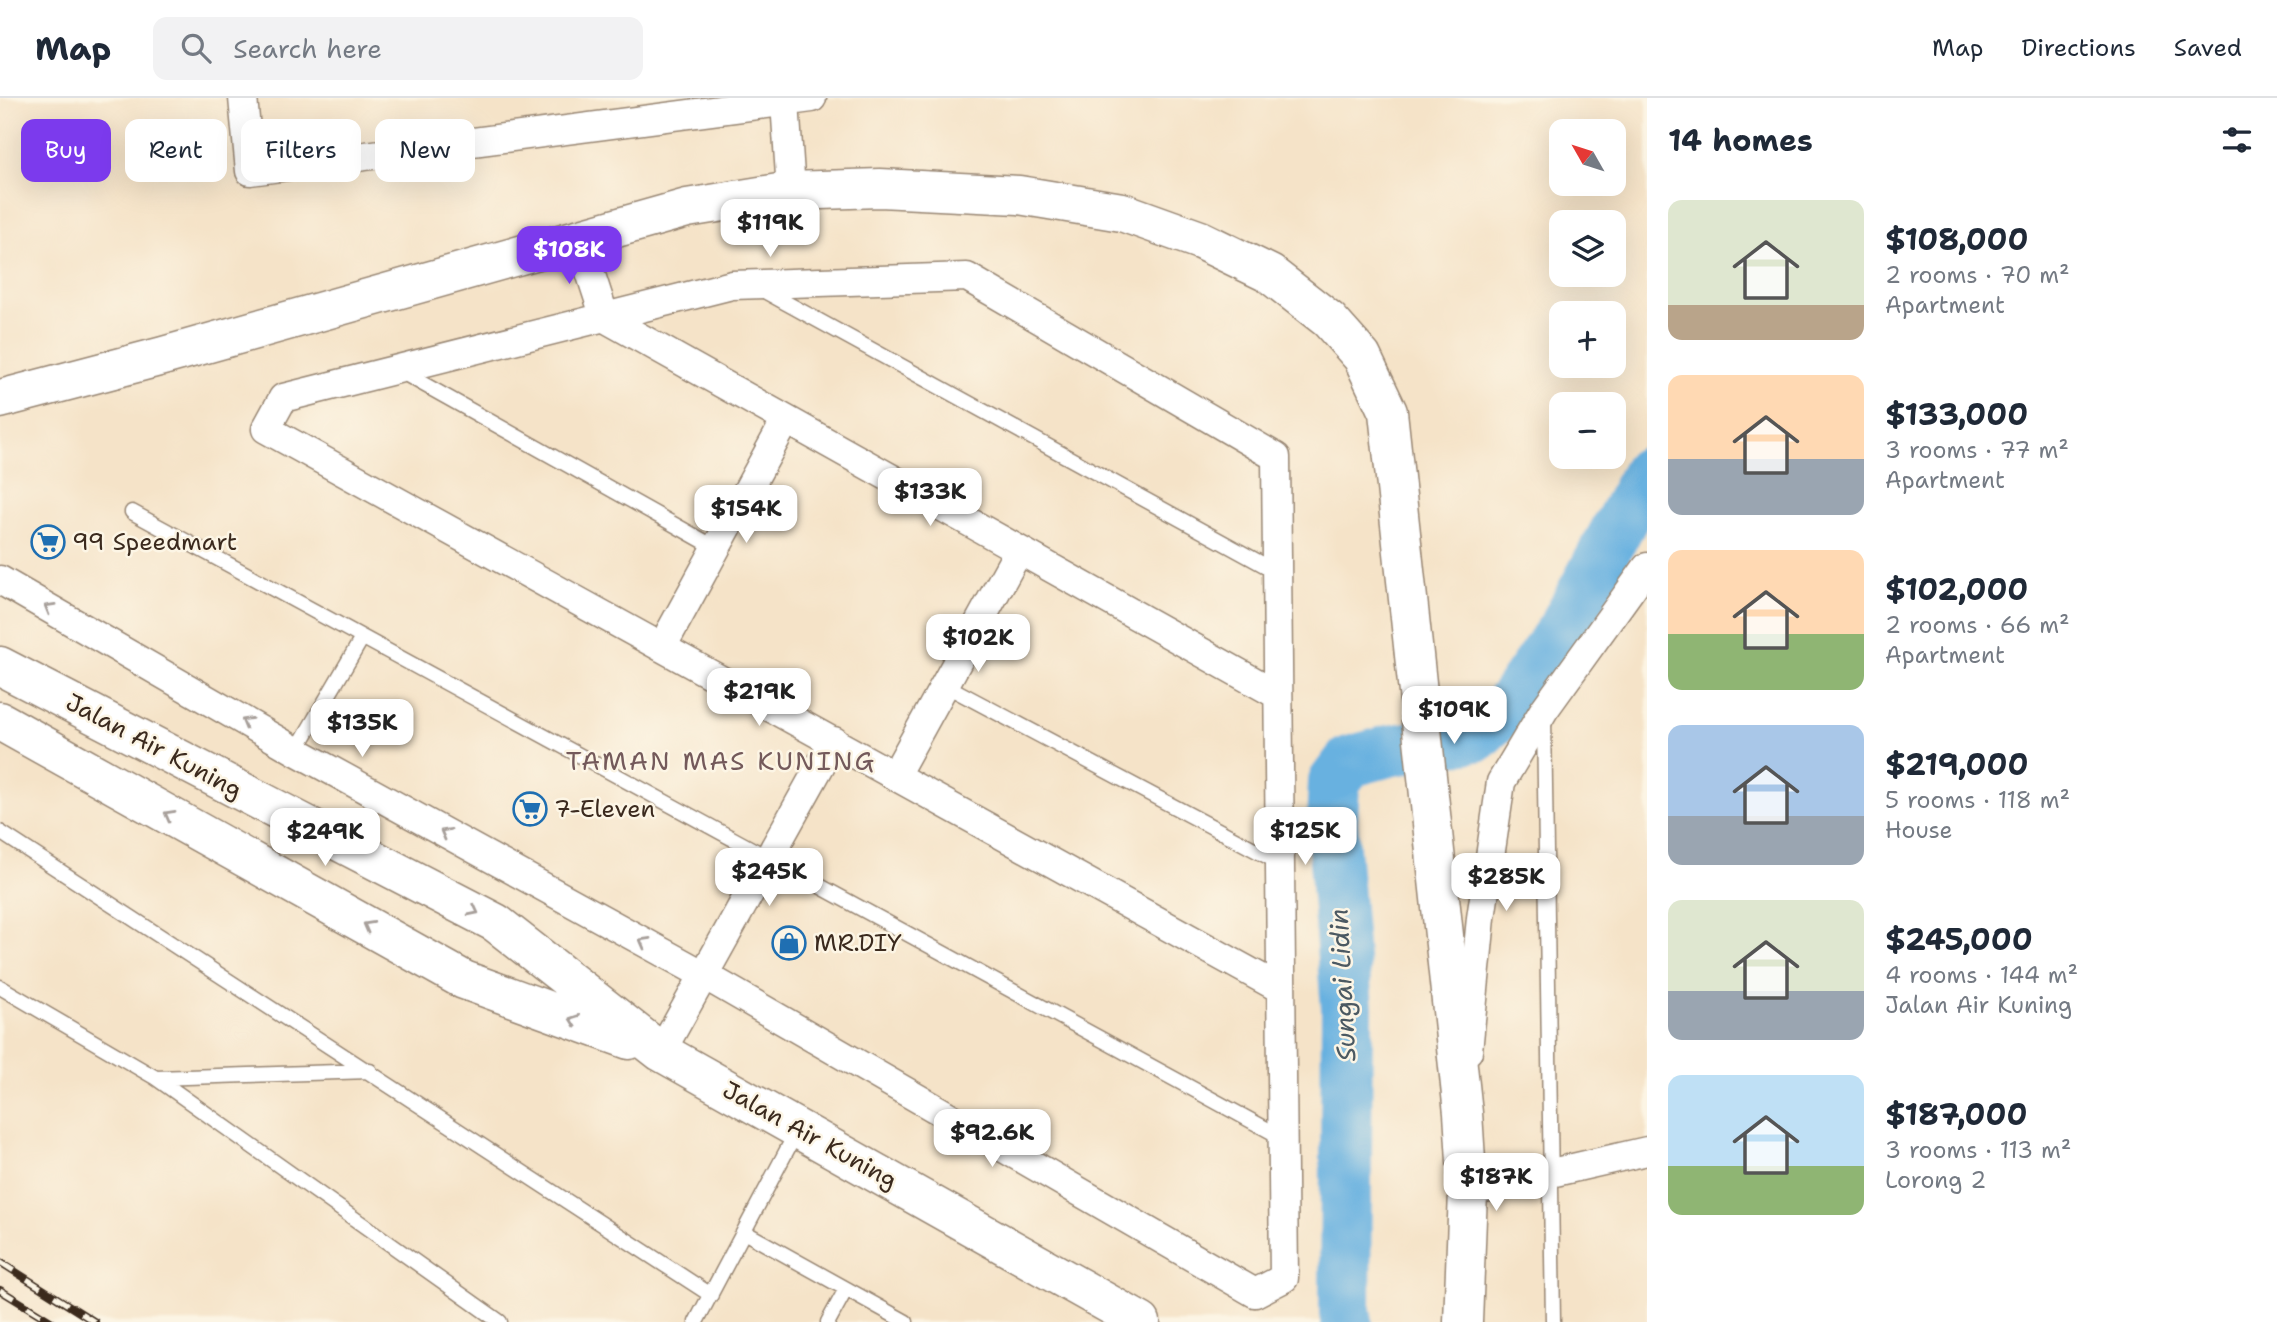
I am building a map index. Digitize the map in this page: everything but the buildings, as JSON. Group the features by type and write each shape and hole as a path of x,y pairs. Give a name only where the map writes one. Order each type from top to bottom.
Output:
{"street":[{"path":"243,98 250,170 660,113 799,100 791,191"},
{"path":"0,399 163,356 687,208 791,191 880,188 1018,195 1122,212 1200,240 1270,274 1329,320 1362,357 1388,412 1463,1112 1468,1192 1462,1322"},
{"path":"579,238 605,318 1278,695"},
{"path":"0,580 296,751 704,975 1255,1293 1284,1278 1276,457 967,277 732,285 283,398 266,429 1281,989"},
{"path":"662,647 786,420"},
{"path":"895,775 1019,550"},
{"path":"1463,1112 1481,918 1502,782 1544,710 1647,567"},
{"name":"Jalan Air Kuning","path":"0,666 496,923 661,1052 1141,1322"},
{"name":"Jalan Air Kuning","path":"0,720 464,980 661,1052"},
{"path":"661,1052 834,741"},
{"path":"1468,1192 1647,1151"}],"lane":[{"path":"751,284 1277,572"},
{"path":"396,369 716,548"},
{"path":"132,512 1283,1138"},
{"path":"296,751 362,638"},
{"path":"945,685 1280,863"},
{"path":"1544,710 1553,1322"},
{"path":"0,832 711,1295"},
{"path":"0,987 156,1078 500,1322"},
{"path":"156,1078 370,1071"},
{"path":"696,1322 799,1129"},
{"path":"744,1232 906,1322"},
{"path":"828,1322 846,1289"}],"waterway":[{"name":"Sungai Lidin","path":"1347,1322 1347,1008 1332,823 1334,782 1349,762 1389,751 1476,736 1512,702 1564,627 1647,473"}],"railway":[{"path":"0,1262 95,1322"},
{"path":"0,1290 52,1322"}],"place":[{"name":"99 Speedmart","path":"48,542"},
{"name":"7-Eleven","path":"530,809"},
{"name":"MR.DIY","path":"789,943"}],"district":[{"name":"TAMAN MAS KUNING","path":"721,760"}]}
